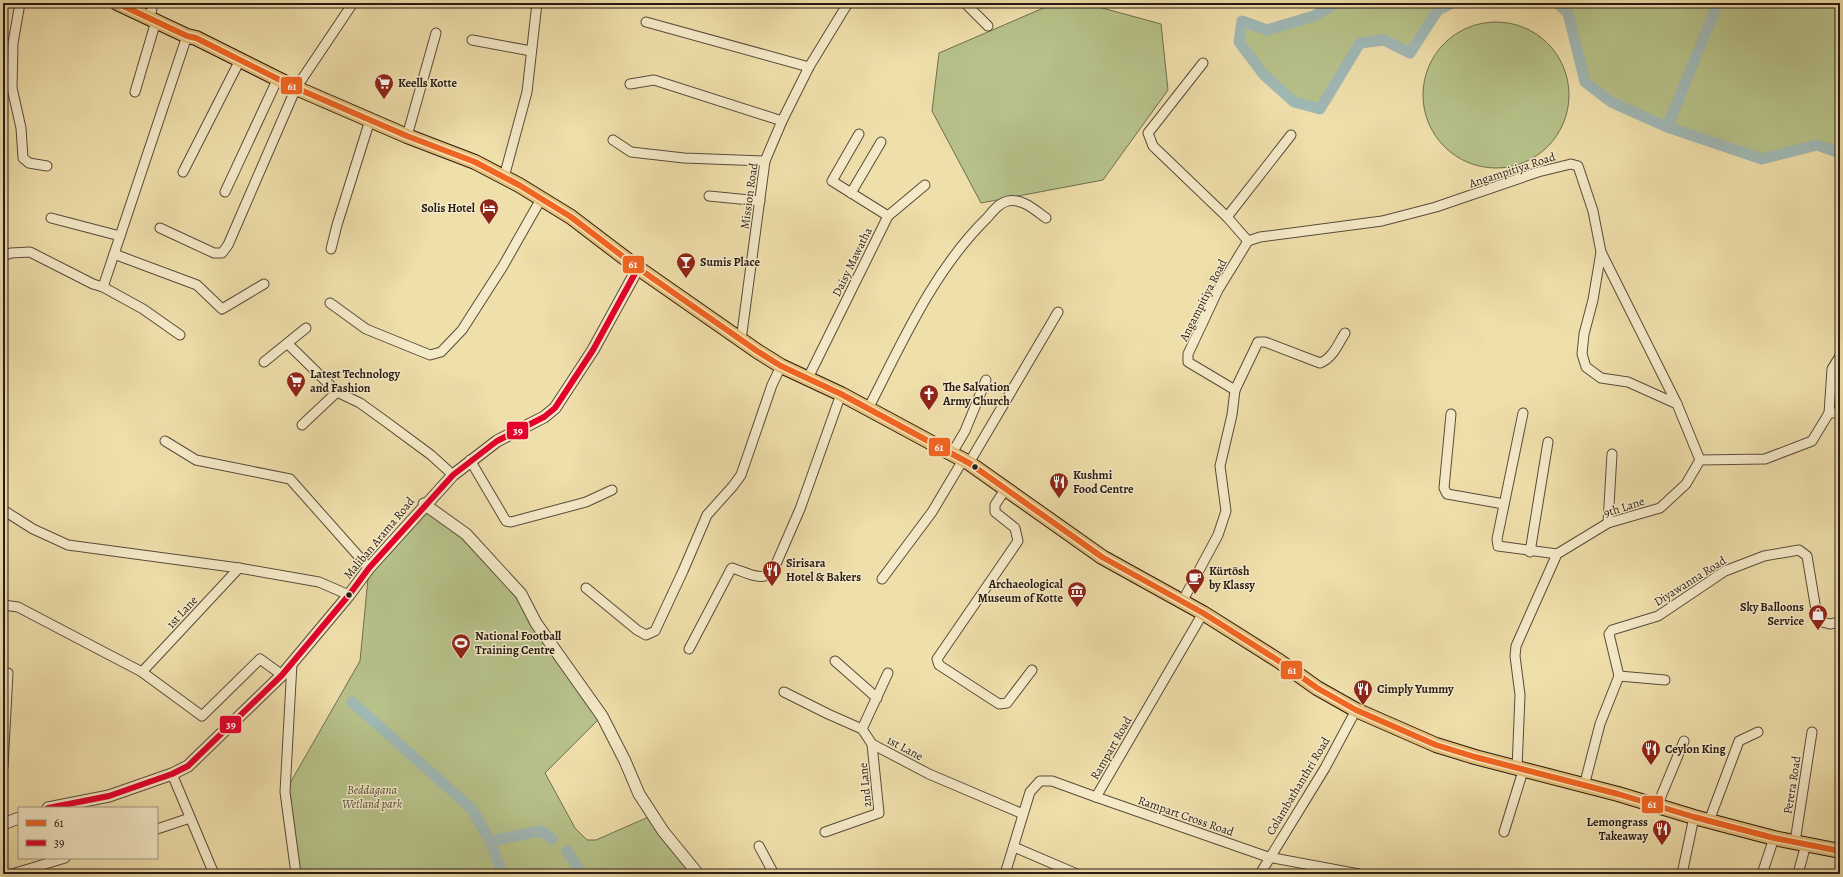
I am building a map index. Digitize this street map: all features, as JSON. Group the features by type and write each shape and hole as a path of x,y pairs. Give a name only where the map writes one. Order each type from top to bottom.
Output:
{"main road":[{"path":"117,3 130,6 187,36 196,38 296,88 407,136 475,162 504,177 571,217 638,268 741,340 782,366 841,394 961,459 1006,488 1102,557 1202,613 1278,661 1317,688 1356,710 1436,745 1520,770 1774,838 1840,851"}],"street":[{"path":"20,3 13,43 12,88 21,128 21,149 23,158 29,163 47,166"},
{"path":"135,92 153,19 153,3"},
{"path":"160,228 214,253 222,253 228,245 296,88 353,3"},
{"path":"504,177 527,92 530,51 538,3"},
{"name":"Mission Road","path":"741,340 765,161 782,121 809,68 848,3"},
{"path":"965,3 988,26"},
{"path":"646,22 809,68"},
{"path":"407,136 436,33"},
{"path":"102,287 187,36"},
{"path":"472,40 530,51"},
{"path":"183,172 240,60"},
{"path":"1203,63 1148,133 1153,146 1227,217 1248,241"},
{"path":"225,192 278,78"},
{"path":"630,84 654,80 782,121"},
{"path":"331,249 337,225 370,120"},
{"path":"859,134 832,181 888,216 925,185"},
{"path":"1227,217 1291,135"},
{"path":"613,140 631,152 684,158 765,161"},
{"path":"851,193 881,142"},
{"name":"Angampitiya Road","path":"1235,390 1188,362 1188,359 1218,290 1248,241 1260,237 1382,221 1436,207 1538,172 1571,164 1578,166 1593,211 1601,252"},
{"path":"709,196 760,201"},
{"path":"330,302 366,329 430,355 441,352 462,330 503,266 541,199"},
{"path":"868,409 914,317 944,270 976,228 1000,204 1009,201 1023,202 1046,218"},
{"name":"Daisy Mawatha","path":"808,378 888,216"},
{"path":"51,218 120,236"},
{"path":"3,256 11,253 30,252 143,309 180,335"},
{"path":"1601,252 1593,300 1584,334 1582,354 1586,367 1601,378 1628,382 1677,404"},
{"path":"1601,252 1677,404 1700,460 1765,458 1812,441 1829,413 1832,370 1840,356"},
{"path":"114,254 197,285 222,309 245,297 264,284"},
{"name":"Maliban Arama Road","path":"53,807 109,796 172,774 188,766 282,675 349,595 369,568 424,504 453,475 470,460 497,441 544,417 556,408 593,350 638,268"},
{"path":"882,579 932,512 961,459 1058,312"},
{"path":"264,362 306,328"},
{"path":"1182,602 1218,535 1226,511 1220,466 1232,415 1235,390 1258,342 1265,342 1320,363 1331,355 1345,333"},
{"path":"288,344 337,392 360,403 431,455 453,475"},
{"path":"586,588 637,630 646,634 655,631 707,515 741,475 772,385 782,366"},
{"path":"961,459 965,431 986,380"},
{"path":"302,425 337,392"},
{"path":"689,649 731,569 734,568 762,578 768,576 773,571 800,509 841,394"},
{"path":"1504,832 1520,770 1520,695 1515,656 1516,646 1557,554 1530,552 1498,546 1497,539 1524,413"},
{"path":"1829,413 1840,413"},
{"path":"1451,414 1444,488 1447,494 1504,504"},
{"path":"165,441 196,460 290,479 369,568"},
{"path":"1530,552 1548,442"},
{"path":"1608,523 1612,454"},
{"path":"470,460 506,521 511,522 586,502 612,490"},
{"name":"9th Lane","path":"1557,554 1608,523 1660,508 1686,484 1700,460"},
{"path":"1006,488 995,505 994,512 1015,528 1018,541 937,659 939,665 999,704 1007,703 1032,670"},
{"path":"424,504 466,534 521,594 536,623 602,716 625,761 639,794 663,831 698,874"},
{"path":"3,510 33,529 68,545 239,568 319,582 349,595"},
{"name":"Diyawanna Road","path":"1619,676 1609,634 1612,630 1658,616 1725,570 1764,556 1799,550 1807,556 1817,616 1822,622 1830,624 1840,622"},
{"name":"1st Lane","path":"142,672 239,568"},
{"path":"3,606 18,607 142,672 202,716 260,659 282,675"},
{"name":"Rampart Road","path":"1005,874 1030,792 1040,781 1052,781 1096,797 1202,613"},
{"path":"835,661 877,698"},
{"path":"292,663 285,792 296,874"},
{"path":"3,767 8,673"},
{"path":"784,692 862,729 888,673"},
{"path":"1584,786 1600,724 1619,676 1665,680"},
{"name":"Colambathanthri Road","path":"1260,874 1268,857 1325,768 1356,710"},
{"name":"1st Lane","path":"862,729 872,744 929,774 1023,814"},
{"path":"1709,821 1739,741 1758,732"},
{"name":"Perera Road","path":"1798,874 1812,732"},
{"path":"1657,806 1684,741"},
{"name":"2nd Lane","path":"825,832 880,812 872,744"},
{"path":"172,774 214,874"},
{"name":"Rampart Cross Road","path":"1096,797 1268,857 1359,874"},
{"path":"1682,874 1694,817"},
{"path":"3,824 18,818"},
{"path":"158,829 190,818"},
{"path":"1762,874 1774,838"},
{"path":"759,846 774,874"},
{"path":"1014,848 1077,874"},
{"path":"12,874 62,859"}],"green space":[{"path":"1055,3 1084,3 1161,24 1168,90 1103,180 981,203 932,111 939,53"},
{"path":"1336,3 1452,3 1438,10 1410,53 1384,40 1360,43 1320,109 1294,102 1264,75 1239,42 1242,21 1267,30 1314,16"},
{"path":"1557,3 1840,3 1840,153 1817,145 1762,159 1667,127 1611,102 1585,82 1568,13"},
{"path":"1496,22 1524,28 1542,39 1552,49 1563,67 1569,95 1563,123 1552,141 1542,151 1524,162 1496,168 1468,162 1450,151 1440,141 1429,123 1423,95 1429,67 1440,49 1450,39 1468,28"},
{"name":"Beddagana Wetland park","path":"424,504 466,534 521,594 602,716 545,773 575,828 587,840 596,840 653,815 698,874 296,874 285,792 360,661 369,568"}],"waterway":[{"path":"1336,3 1314,16 1267,30 1242,21 1239,42 1264,75 1294,102 1320,109 1360,43 1384,40 1410,53 1438,10 1452,3"},
{"path":"1557,3 1568,13 1585,82 1611,102 1667,127"},
{"path":"1718,3 1667,127 1762,159 1817,145 1840,153"},
{"path":"352,702 472,809 490,841 503,874"},
{"path":"490,841 541,831 552,839"},
{"path":"567,851 582,874"}],"transit line":[{"name":"61","path":"117,3 187,36 196,38 296,88 407,136 475,162 519,185 571,217 638,268 757,351 781,366 841,394 969,463 1102,557 1203,613 1279,661 1317,688 1356,710 1436,745 1475,757 1618,794 1694,817 1774,838 1840,851"},
{"name":"39","path":"53,807 109,796 172,774 188,766 282,675 349,595 369,568 453,475 497,441 544,417 555,408 593,350 638,268"}],"place":[{"name":"Keells Kotte","path":"384,100"},
{"name":"Solis Hotel","path":"489,225"},
{"name":"Sumis Place","path":"686,279"},
{"name":"Latest Technology and Fashion","path":"296,398"},
{"name":"The Salvation Army Church","path":"929,411"},
{"name":"Kushmi Food Centre","path":"1059,499"},
{"name":"Sirisara Hotel & Bakers","path":"772,587"},
{"name":"Kürtösh by Klassy","path":"1195,595"},
{"name":"Archaeological Museum of Kotte","path":"1077,608"},
{"name":"Sky Balloons Service","path":"1818,631"},
{"name":"National Football Training Centre","path":"461,660"},
{"name":"Cimply Yummy","path":"1363,706"},
{"name":"Ceylon King","path":"1651,766"},
{"name":"Lemongrass Takeaway","path":"1662,846"}]}
